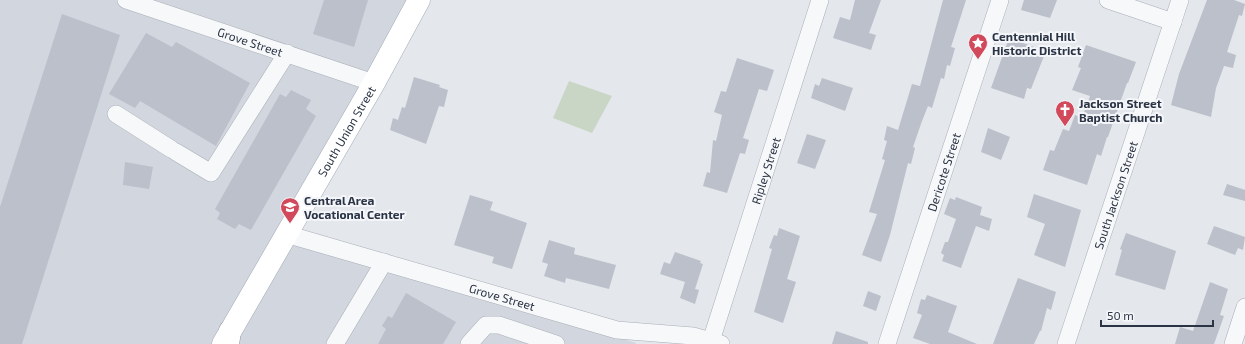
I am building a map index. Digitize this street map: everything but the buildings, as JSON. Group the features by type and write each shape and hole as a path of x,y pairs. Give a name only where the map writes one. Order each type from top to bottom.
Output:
{"main road":[{"name":"South Union Street","path":"227,340 419,0"}],"street":[{"name":"Grove Street","path":"126,0 169,7 287,53 374,82"},
{"name":"Ripley Street","path":"716,342 820,0"},
{"name":"Dericote Street","path":"887,344 1000,0"},
{"path":"1108,0 1173,22"},
{"name":"South Jackson Street","path":"1066,344 1180,0"},
{"path":"116,114 212,173 287,53"},
{"name":"Grove Street","path":"286,234 643,338 693,336 716,342"},
{"path":"335,344 384,262"},
{"path":"1233,344 1245,307"},
{"path":"469,344 486,325 498,325 556,344"}],"shaded area":[{"path":"0,0 429,0 299,232 636,344 0,344"}],"green space":[{"path":"569,81 612,96 592,133 553,118"}],"place":[{"name":"Centennial Hill Historic District","path":"978,60"},
{"name":"Jackson Street Baptist Church","path":"1065,127"},
{"name":"Central Area Vocational Center","path":"290,224"}]}
